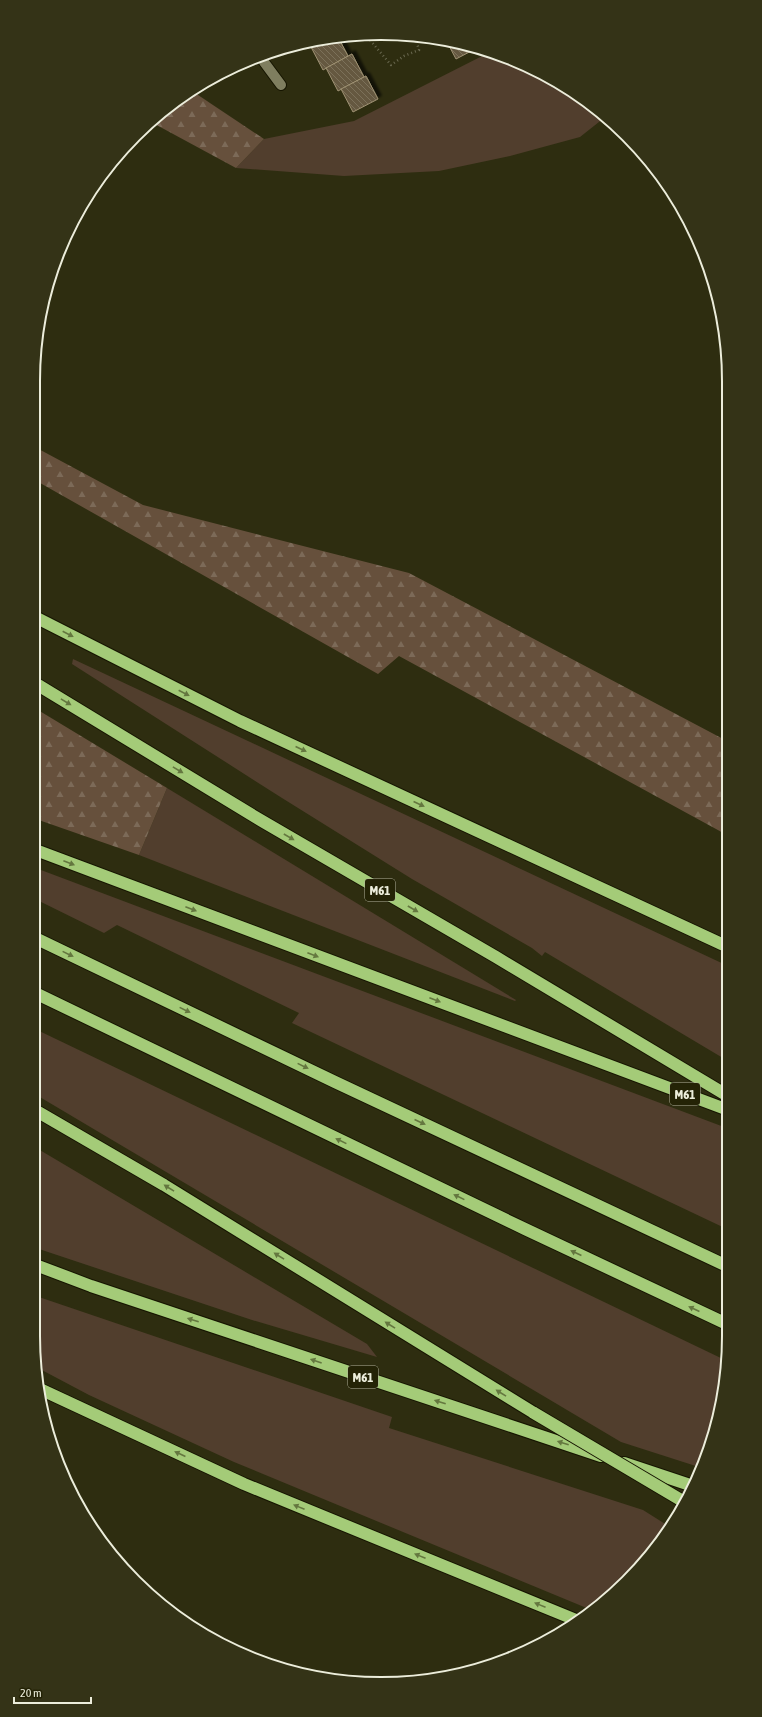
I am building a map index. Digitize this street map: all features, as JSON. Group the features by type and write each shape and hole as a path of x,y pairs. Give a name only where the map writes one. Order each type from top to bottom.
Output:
{"highway":[{"path":"40,620 240,721 722,944"},
{"name":"M61","path":"40,686 262,821 502,961 722,1092"},
{"name":"M61","path":"40,853 722,1108"},
{"path":"40,940 342,1085 722,1264"},
{"path":"40,995 524,1229 722,1322"},
{"path":"40,1113 171,1189 534,1413 680,1499"},
{"name":"M61","path":"40,1267 91,1286 688,1484"},
{"path":"45,1391 244,1484 572,1618"}],"lane":[{"path":"264,61 281,85"}],"path":[{"path":"370,40 391,65 404,56 420,50 417,42"}],"shaded area":[{"path":"483,56 532,75 570,97 601,120 580,137 510,156 439,171 344,176 236,168 264,139 354,121"},
{"path":"73,659 722,963 722,1057 545,952 542,956 532,948 412,879 72,664"},
{"path":"167,788 516,1000 515,1001 139,855"},
{"path":"40,870 722,1126 722,1227 292,1023 299,1013 117,925 104,933 40,901"},
{"path":"40,1031 721,1358 715,1403 704,1446 696,1466 621,1442 40,1097"},
{"path":"40,1150 367,1344 377,1357 252,1320 40,1249"},
{"path":"40,1297 392,1417 389,1428 643,1510 665,1524 652,1544 637,1561 622,1577 587,1608 234,1462 89,1395 42,1370"}],"green space":[{"path":"197,94 264,139 236,168 156,125 173,110"},
{"path":"40,450 143,505 409,573 722,738 722,832 399,656 378,674 40,483"},
{"path":"40,711 167,788 139,855 40,820"}],"building":[{"path":"341,43 348,56 323,70 311,48"},
{"path":"450,47 469,52 456,59"},
{"path":"352,54 364,77 338,91 326,68"},
{"path":"366,76 378,99 353,112 341,89"}]}
